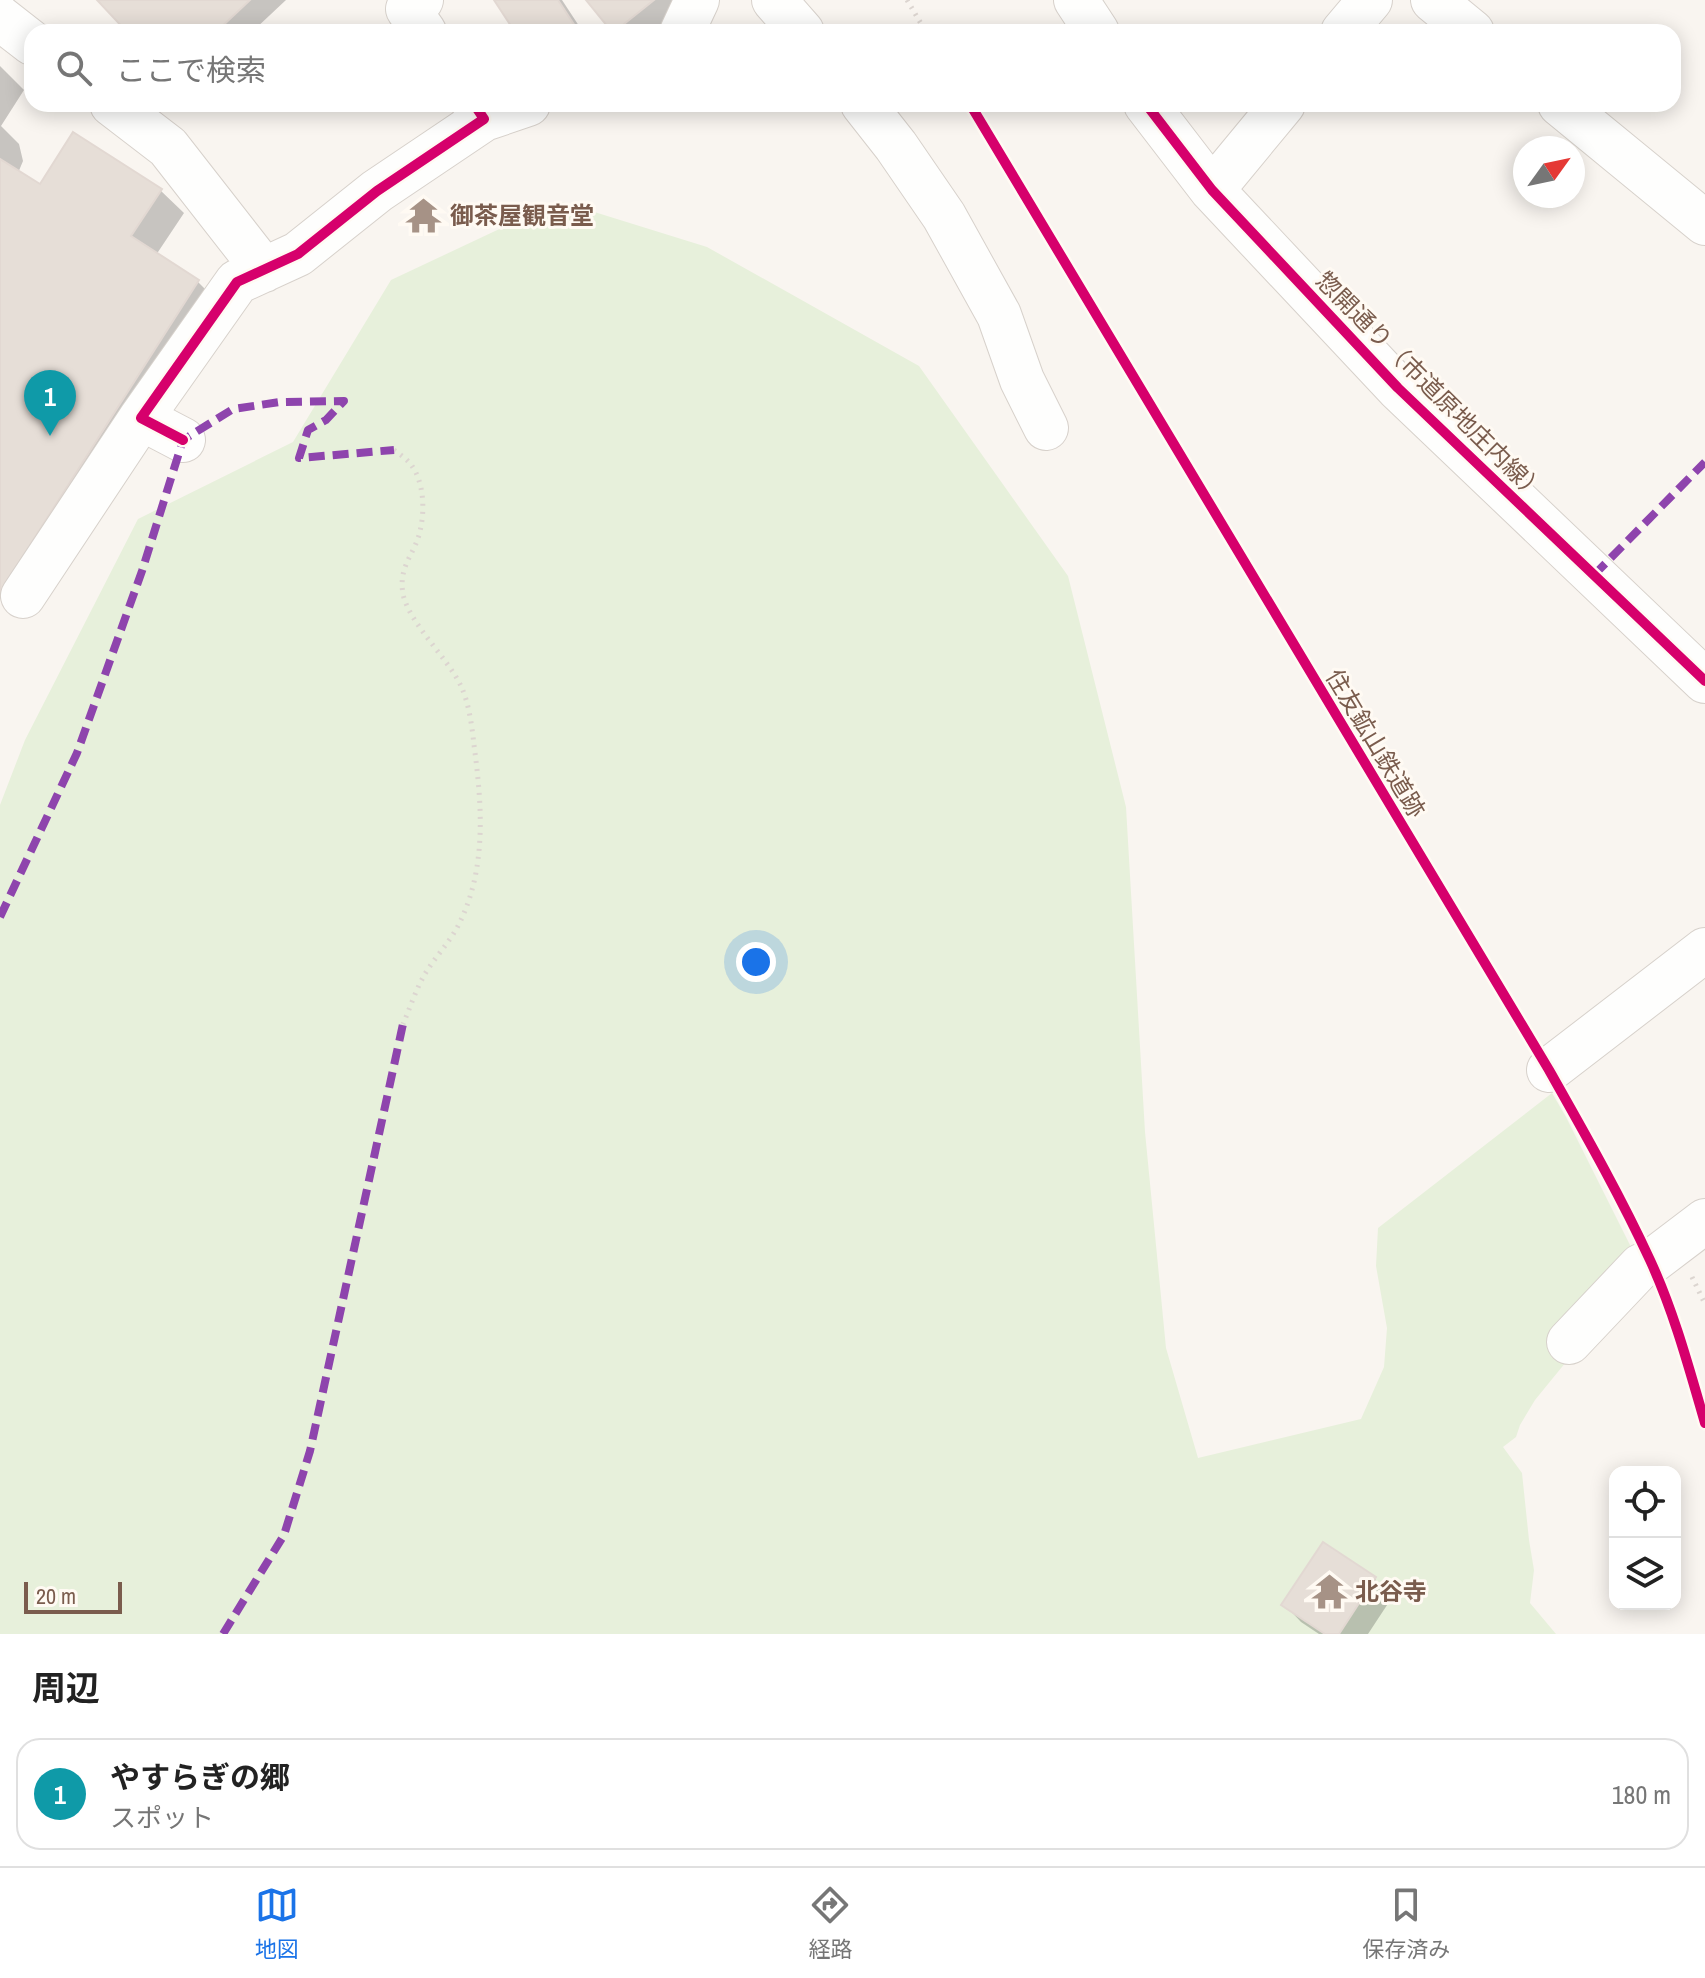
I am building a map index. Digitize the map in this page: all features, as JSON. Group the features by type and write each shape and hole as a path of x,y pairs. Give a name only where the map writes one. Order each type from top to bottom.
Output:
{"street":[{"path":"418,24 408,9 421,0"},
{"path":"686,24 697,0"},
{"path":"774,0 795,24"},
{"path":"1076,0 1092,24"},
{"path":"1350,24 1370,0"},
{"path":"1433,0 1462,24"},
{"path":"0,18 24,37"},
{"path":"122,112 168,147 264,270"},
{"path":"23,596 141,418 237,282 298,254 479,112"},
{"path":"869,112 944,216 999,315 1022,380 1046,428"},
{"name":"惣開通り（市道原地庄内線）","path":"1152,112 1212,190 1398,388 1705,681"},
{"path":"1212,190 1276,112"},
{"path":"1570,112 1705,223"},
{"path":"141,418 183,440"},
{"path":"1549,1070 1705,950"},
{"path":"1569,1342 1641,1266 1651,1262 1705,1221"}],"path":[{"path":"907,0 921,24"},
{"path":"394,450 411,463 420,480 422,508 420,532 403,570 403,595 415,620 462,688 472,730 481,795 476,879 459,925 424,975 403,1024"}],"green space":[{"path":"559,201 707,247 919,366 1068,576 1126,807 1145,1132 1166,1348 1198,1458 1361,1419 1384,1367 1387,1328 1376,1266 1378,1228 1552,1093 1635,1255 1575,1351 1535,1400 1516,1437 1503,1447 1522,1473 1534,1570 1530,1603 1556,1634 0,1634 0,805 25,740 138,519 293,442 391,280"}],"building":[{"path":"97,0 250,0 224,24 120,24"},
{"path":"494,0 558,0 574,24 510,24"},
{"path":"586,0 654,0 624,24 606,24"},
{"path":"73,132 162,189 131,236 199,280 0,592 0,159 40,184"},
{"name":"北谷寺","path":"1323,1542 1376,1577 1339,1634 1325,1634 1281,1605"}],"marked path":[{"path":"0,917 77,753 142,571 183,440 233,409 280,402 344,401 326,420 308,430 299,458 394,450"},
{"path":"1594,575 1705,462"},
{"path":"223,1634 284,1535 310,1451 403,1024"}],"cycle path":[{"path":"183,440 141,418 237,282 298,254 377,191 484,119 479,112"},
{"name":"住友鉱山鉄道跡","path":"975,112 1549,1070 1659,1280 1705,1423"},
{"path":"1152,112 1212,190 1398,388 1705,681"}],"place":[{"name":"御茶屋観音堂","path":"424,215"},
{"name":"やすらぎの郷","path":"50,436"},
{"name":"北谷寺","path":"1329,1591"}]}
